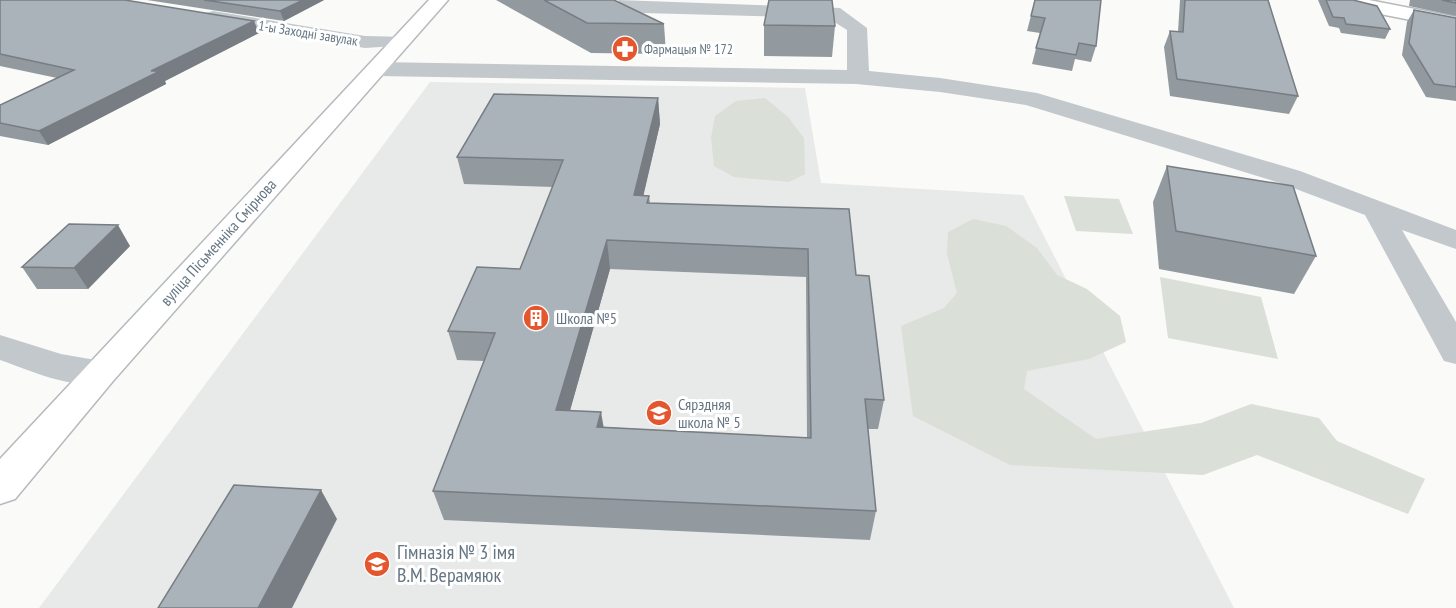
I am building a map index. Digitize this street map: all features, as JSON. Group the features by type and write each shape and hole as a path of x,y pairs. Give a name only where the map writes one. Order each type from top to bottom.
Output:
{"main road":[{"name":"вуліца Пісьменніка Смірнова","path":"0,487 100,372 439,0"},
{"path":"1340,0 1456,23"}],"street":[{"path":"627,0 643,7 832,6 857,28 859,66 856,76"},
{"name":"1-ы Заходні завулак","path":"198,15 365,42 402,41"},
{"path":"377,69 856,76 1029,98 1230,157 1375,208 1456,240"},
{"path":"1375,208 1456,352"},
{"path":"0,347 59,367 100,372"}],"shaded area":[{"name":"Сярэдняя школа № 5","path":"430,82 805,88 821,183 1023,195 1234,608 39,608"},
{"path":"765,98 788,117 804,138 805,174 789,182 734,177 714,166 711,138 715,116 736,101"},
{"path":"1064,196 1119,199 1133,234 1076,231"},
{"path":"973,219 1006,226 1037,248 1057,275 1087,289 1120,316 1126,342 1089,359 1027,371 1024,389 1096,439 1201,423 1251,404 1319,418 1337,441 1425,479 1408,514 1257,455 1203,475 1010,465 913,416 901,326 944,308 957,293 947,254 948,232"},
{"path":"1160,277 1261,297 1278,359 1168,338"}],"building":[{"path":"0,0 125,0 254,21 151,71 160,71 39,131 0,123 0,105 74,70 0,54"},
{"path":"204,0 303,0 280,11"},
{"path":"544,0 614,0 664,24 587,23"},
{"path":"769,0 832,0 835,26 764,25"},
{"path":"1035,0 1101,0 1096,46 1079,43 1076,55 1036,48 1045,18 1031,16"},
{"path":"1185,0 1268,0 1298,96 1177,79 1170,31 1183,32"},
{"path":"1326,0 1353,0 1377,6 1390,29 1346,24 1344,18 1333,17"},
{"path":"1414,10 1456,18 1456,87 1434,84 1409,43"},
{"name":"Школа №5","path":"494,94 658,98 634,195 649,196 647,203 849,209 856,275 869,276 884,400 865,399 876,511 433,491 495,333 448,331 477,267 520,269 563,160 457,157","holes":["607,240 808,249 811,438 597,427 601,412 556,410"]},
{"path":"1167,166 1293,186 1316,256 1176,231"},
{"path":"69,224 118,225 74,268 22,267"},
{"path":"234,485 321,490 258,608 158,608"}],"place":[{"name":"Фармацыя № 172","path":"625,49"},
{"name":"Школа №5","path":"536,318"},
{"name":"Сярэдняя школа № 5","path":"659,413"},
{"name":"Гімназія № 3 імя В.М. Верамяюк","path":"377,564"}]}
